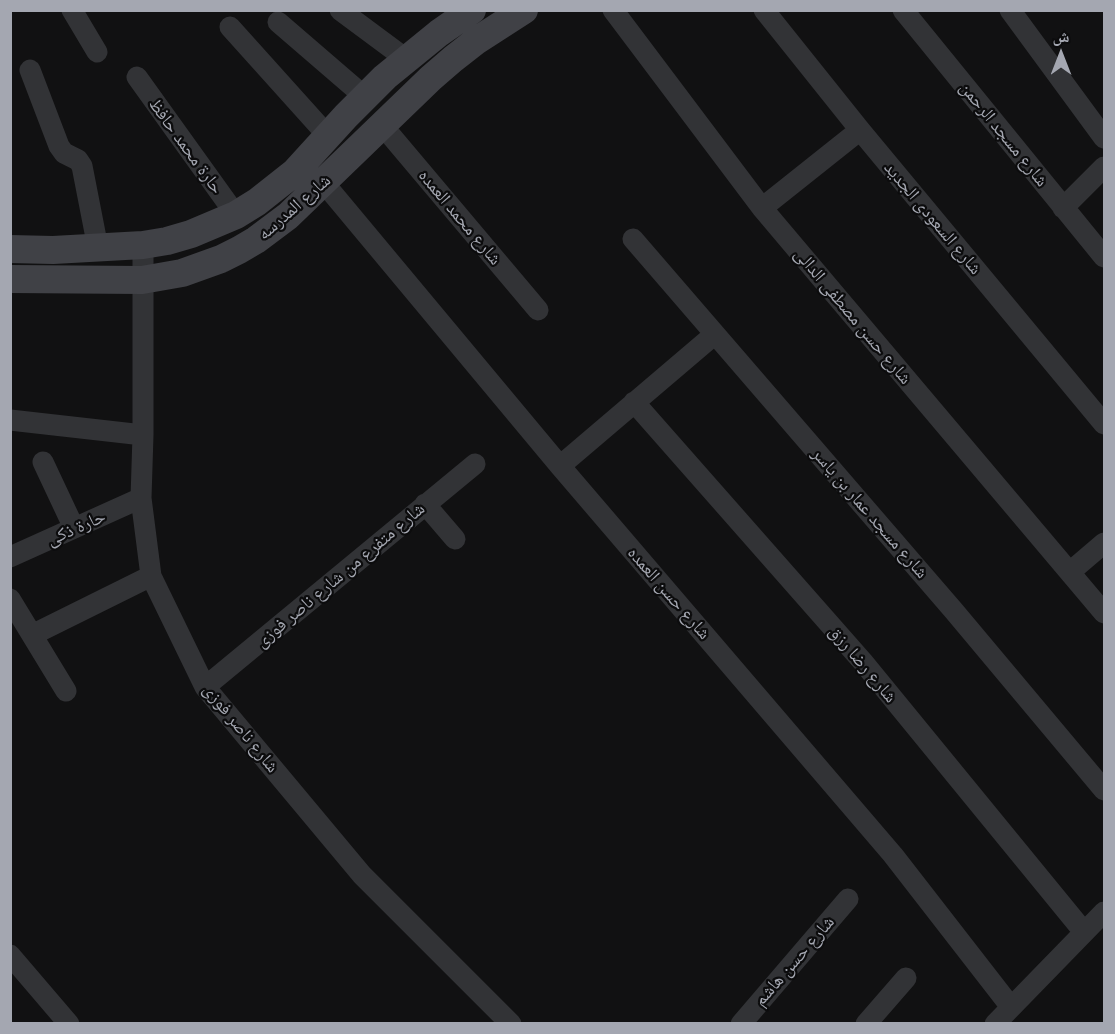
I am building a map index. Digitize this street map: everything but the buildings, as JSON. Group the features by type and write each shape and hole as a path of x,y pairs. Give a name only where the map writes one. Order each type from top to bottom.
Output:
{"street":[{"path":"72,10 97,52"},
{"path":"340,10 406,58"},
{"name":"شارع المدرسه","path":"10,249 143,245 191,234 236,214 257,202 295,172 364,97 406,58 472,10"},
{"name":"شارع المدرسه","path":"10,279 142,280 182,273 220,260 273,229 453,59 524,10"},
{"name":"شارع حسن مصطفى الدالى","path":"613,10 762,208 1104,613"},
{"name":"شارع السعودى الجديد","path":"764,10 860,130 1104,424"},
{"name":"شارع مسجد الرحمن","path":"903,10 1104,257"},
{"path":"1010,10 1104,138"},
{"path":"278,22 364,97"},
{"path":"230,27 328,136"},
{"path":"30,70 59,146 64,153 78,160 82,166 98,248"},
{"name":"حارة محمد حافظ","path":"137,77 236,214"},
{"name":"شارع محمد العمده","path":"382,125 538,310"},
{"path":"762,208 860,130"},
{"path":"1063,208 1104,167"},
{"name":"شارع حسن العمده","path":"324,183 560,466 893,855 1011,1007"},
{"name":"شارع مسجد عمار بن ياسر","path":"633,238 954,611 1104,790"},
{"name":"شارع ناصر فوزى","path":"143,245 141,498 151,576 205,687 362,875 511,1023"},
{"path":"560,466 715,334"},
{"name":"شارع رضا رزق","path":"634,402 863,662 1084,932"},
{"path":"10,420 143,435"},
{"path":"43,462 74,528"},
{"name":"شارع متفرع من شارع ناصر فوزى","path":"205,687 475,464"},
{"name":"حارة ذكى","path":"10,557 141,498"},
{"path":"426,504 455,539"},
{"path":"1070,572 1104,543"},
{"path":"33,635 151,576"},
{"path":"10,599 66,691"},
{"name":"شارع حسن هاشم","path":"741,1023 848,899"},
{"path":"995,1023 1104,912"},
{"path":"10,955 69,1023"},
{"path":"866,1023 906,978"}]}
